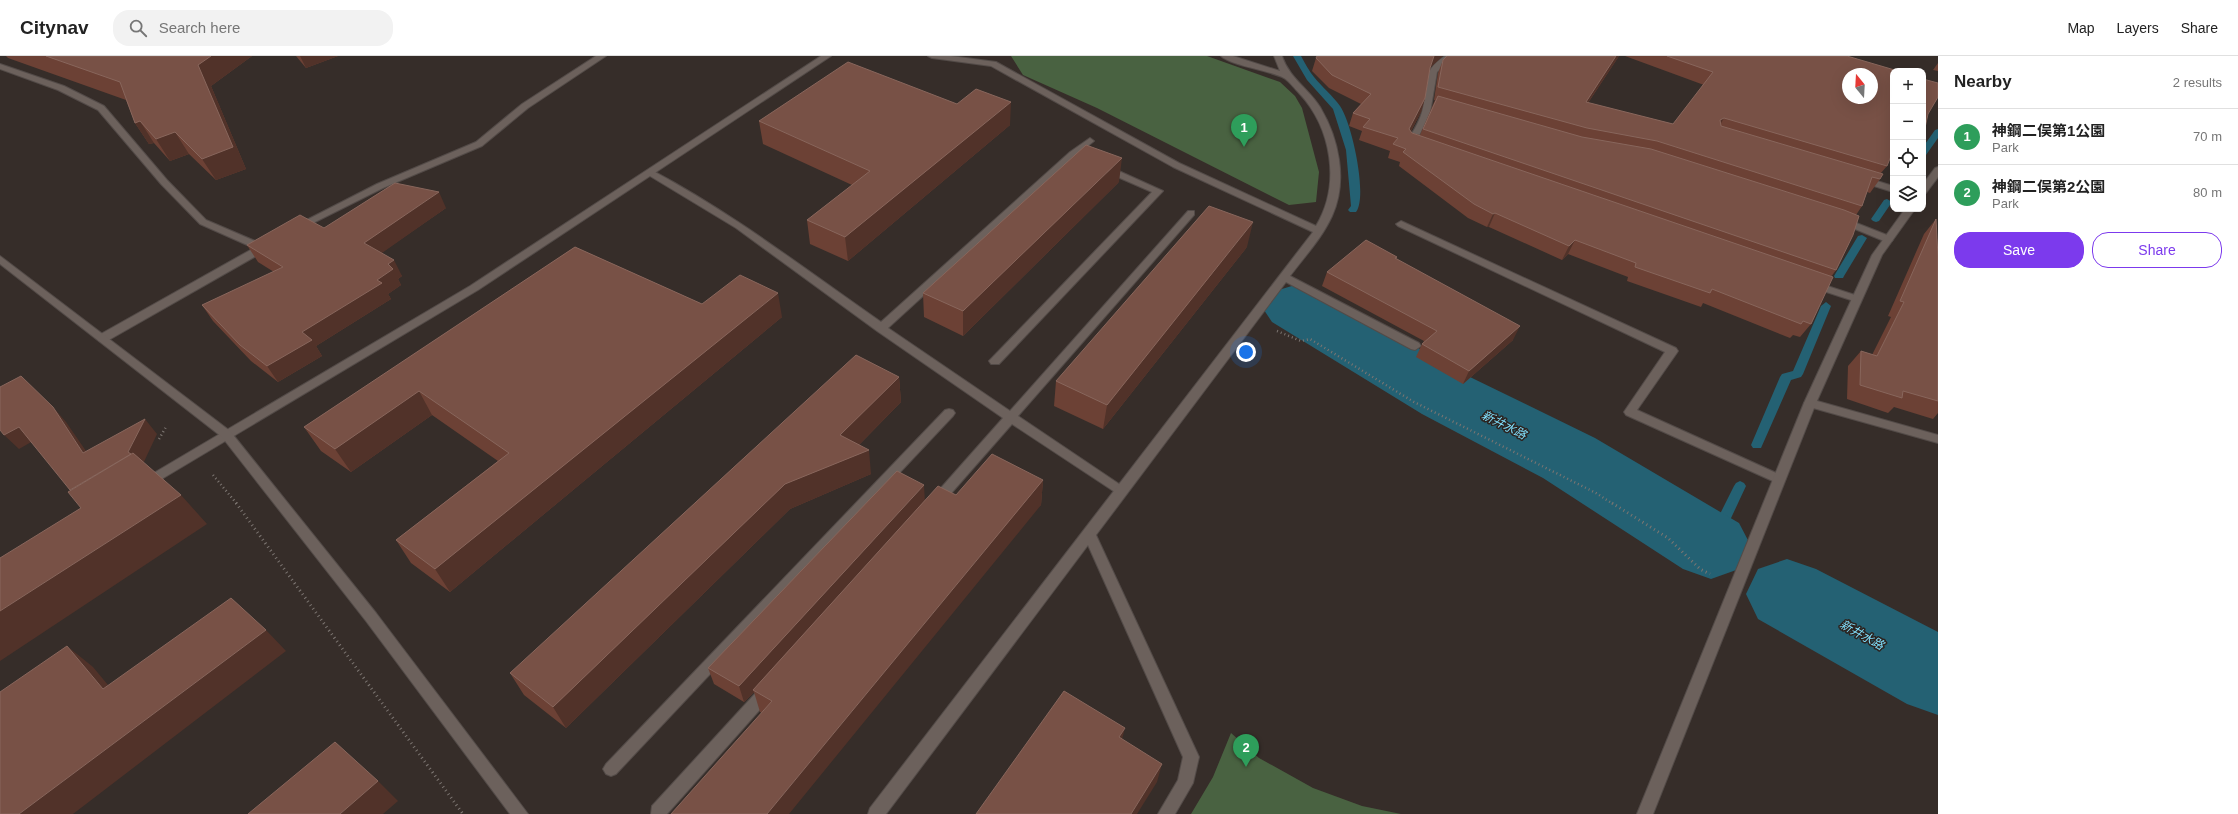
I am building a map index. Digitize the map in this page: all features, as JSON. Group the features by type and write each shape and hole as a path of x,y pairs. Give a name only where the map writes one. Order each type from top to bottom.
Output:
{"street":[{"path":"288,233 380,186 479,144 525,106 602,56"},
{"path":"810,56 819,63"},
{"path":"135,490 226,434 474,288 819,63 827,56"},
{"path":"932,56 996,60 1176,165 1318,231"},
{"path":"1225,56 1286,76"},
{"path":"876,814 1318,231 1331,206 1336,177 1330,138 1314,106 1286,76 1278,56"},
{"path":"1426,148 1411,143 1431,104 1428,87 1433,69 1440,62 1451,56"},
{"path":"0,66 61,88 101,108 164,182 203,222 262,248"},
{"path":"881,328 1073,154 1090,141"},
{"path":"995,362 1158,191 1073,154"},
{"path":"1926,187 1938,170"},
{"path":"650,173 675,186 774,250 881,328 1121,491"},
{"path":"1849,176 1890,188"},
{"path":"1645,814 1810,403 1877,255 1908,212"},
{"path":"928,512 1191,213"},
{"path":"1830,216 1888,239"},
{"path":"1401,224 1672,351 1630,412 1779,479"},
{"path":"103,338 275,241"},
{"path":"0,260 226,434 371,617 520,814"},
{"path":"1284,277 1415,346"},
{"path":"1805,281 1857,299"},
{"path":"1810,403 1938,439"},
{"path":"611,769 949,413"},
{"path":"1089,534 1191,757 1185,783 1166,814"},
{"path":"658,812 774,682"}],"path":[{"path":"1310,339 1414,402 1596,493 1668,538 1700,569 1736,586"},
{"path":"159,439 166,427"},
{"path":"207,474 212,474 246,514 463,814"}],"green space":[{"path":"1011,56 1207,56 1280,82 1295,96 1302,108 1319,172 1316,202 1289,205 1097,108 1023,75"},
{"path":"1231,733 1259,758 1313,788 1362,806 1401,814 1191,814 1213,777"}],"building":[{"path":"46,56 211,56 198,65 233,147 202,159 175,132 156,139 140,121 135,123 120,82"},
{"path":"1317,56 1434,56 1430,68 1425,98 1409,129 1412,133 1833,277 1811,324 1803,321 1801,324 1712,289 1710,293 1635,267 1636,263 1575,240 1569,246 1495,213 1493,214 1474,204 1403,152 1406,149 1393,144 1398,138 1363,127 1370,119 1353,113 1371,94 1332,75 1316,58"},
{"path":"1447,56 1616,56 1586,102 1673,124 1713,72 1667,56 1847,56 1890,69 1890,158 1887,166 1724,118 1720,120 1721,126 1883,174 1880,179 1872,177 1862,206 1657,141 1587,128 1438,87 1443,60"},
{"path":"848,62 957,104 976,89 1011,102 845,237 807,220 870,171 759,121"},
{"path":"1926,80 1938,83 1938,97 1928,114 1926,123"},
{"path":"1438,96 1582,137 1651,149 1859,216 1853,235 1836,270 1423,129"},
{"path":"1086,145 1122,158 963,311 923,293"},
{"path":"395,183 439,192 364,243 394,260 388,264 393,269 377,280 382,283 302,332 312,340 267,366 240,345 202,305 283,267 247,245 300,215 324,228"},
{"path":"1209,206 1253,222 1107,405 1056,381"},
{"path":"1936,219 1938,257 1938,401 1903,391 1902,398 1860,385 1861,351 1877,356 1904,302 1900,301"},
{"path":"1366,240 1397,257 1395,258 1520,326 1469,371 1422,344 1437,331 1327,272"},
{"path":"575,247 702,304 740,275 778,293 435,569 396,540 509,453 419,391 335,449 304,427"},
{"path":"856,355 899,377 840,435 869,450 785,484 553,707 510,673"},
{"path":"21,376 53,407 83,453 145,419 128,452 131,454 70,490 19,427 4,435 0,430 0,387"},
{"path":"133,453 181,495 0,611 0,558 81,508 68,492"},
{"path":"992,454 1043,480 767,814 671,814 772,701 753,690 938,486 956,495"},
{"path":"897,471 924,485 739,686 708,668"},
{"path":"231,598 266,630 19,814 0,814 0,692 67,646 103,689"},
{"path":"1064,691 1125,728 1119,737 1162,764 1131,814 976,814"},
{"path":"335,742 378,781 340,814 248,814"}],"waterway":[{"path":"1297,56 1310,78 1337,108 1351,150 1354,168 1356,206 1353,210"},
{"path":"1926,149 1938,132"},
{"path":"1876,219 1887,202"},
{"path":"1839,276 1844,265 1862,238"},
{"path":"1757,445 1786,377 1797,374 1826,306"},
{"name":"新井水路","path":"1295,307 1447,396 1569,458 1711,546"},
{"path":"1711,546 1740,486"},
{"name":"新井水路","path":"1787,594 1938,676"}],"place":[{"name":"神鋼二俣第1公園","path":"1244,147"},
{"name":"神鋼二俣第2公園","path":"1246,767"}]}
